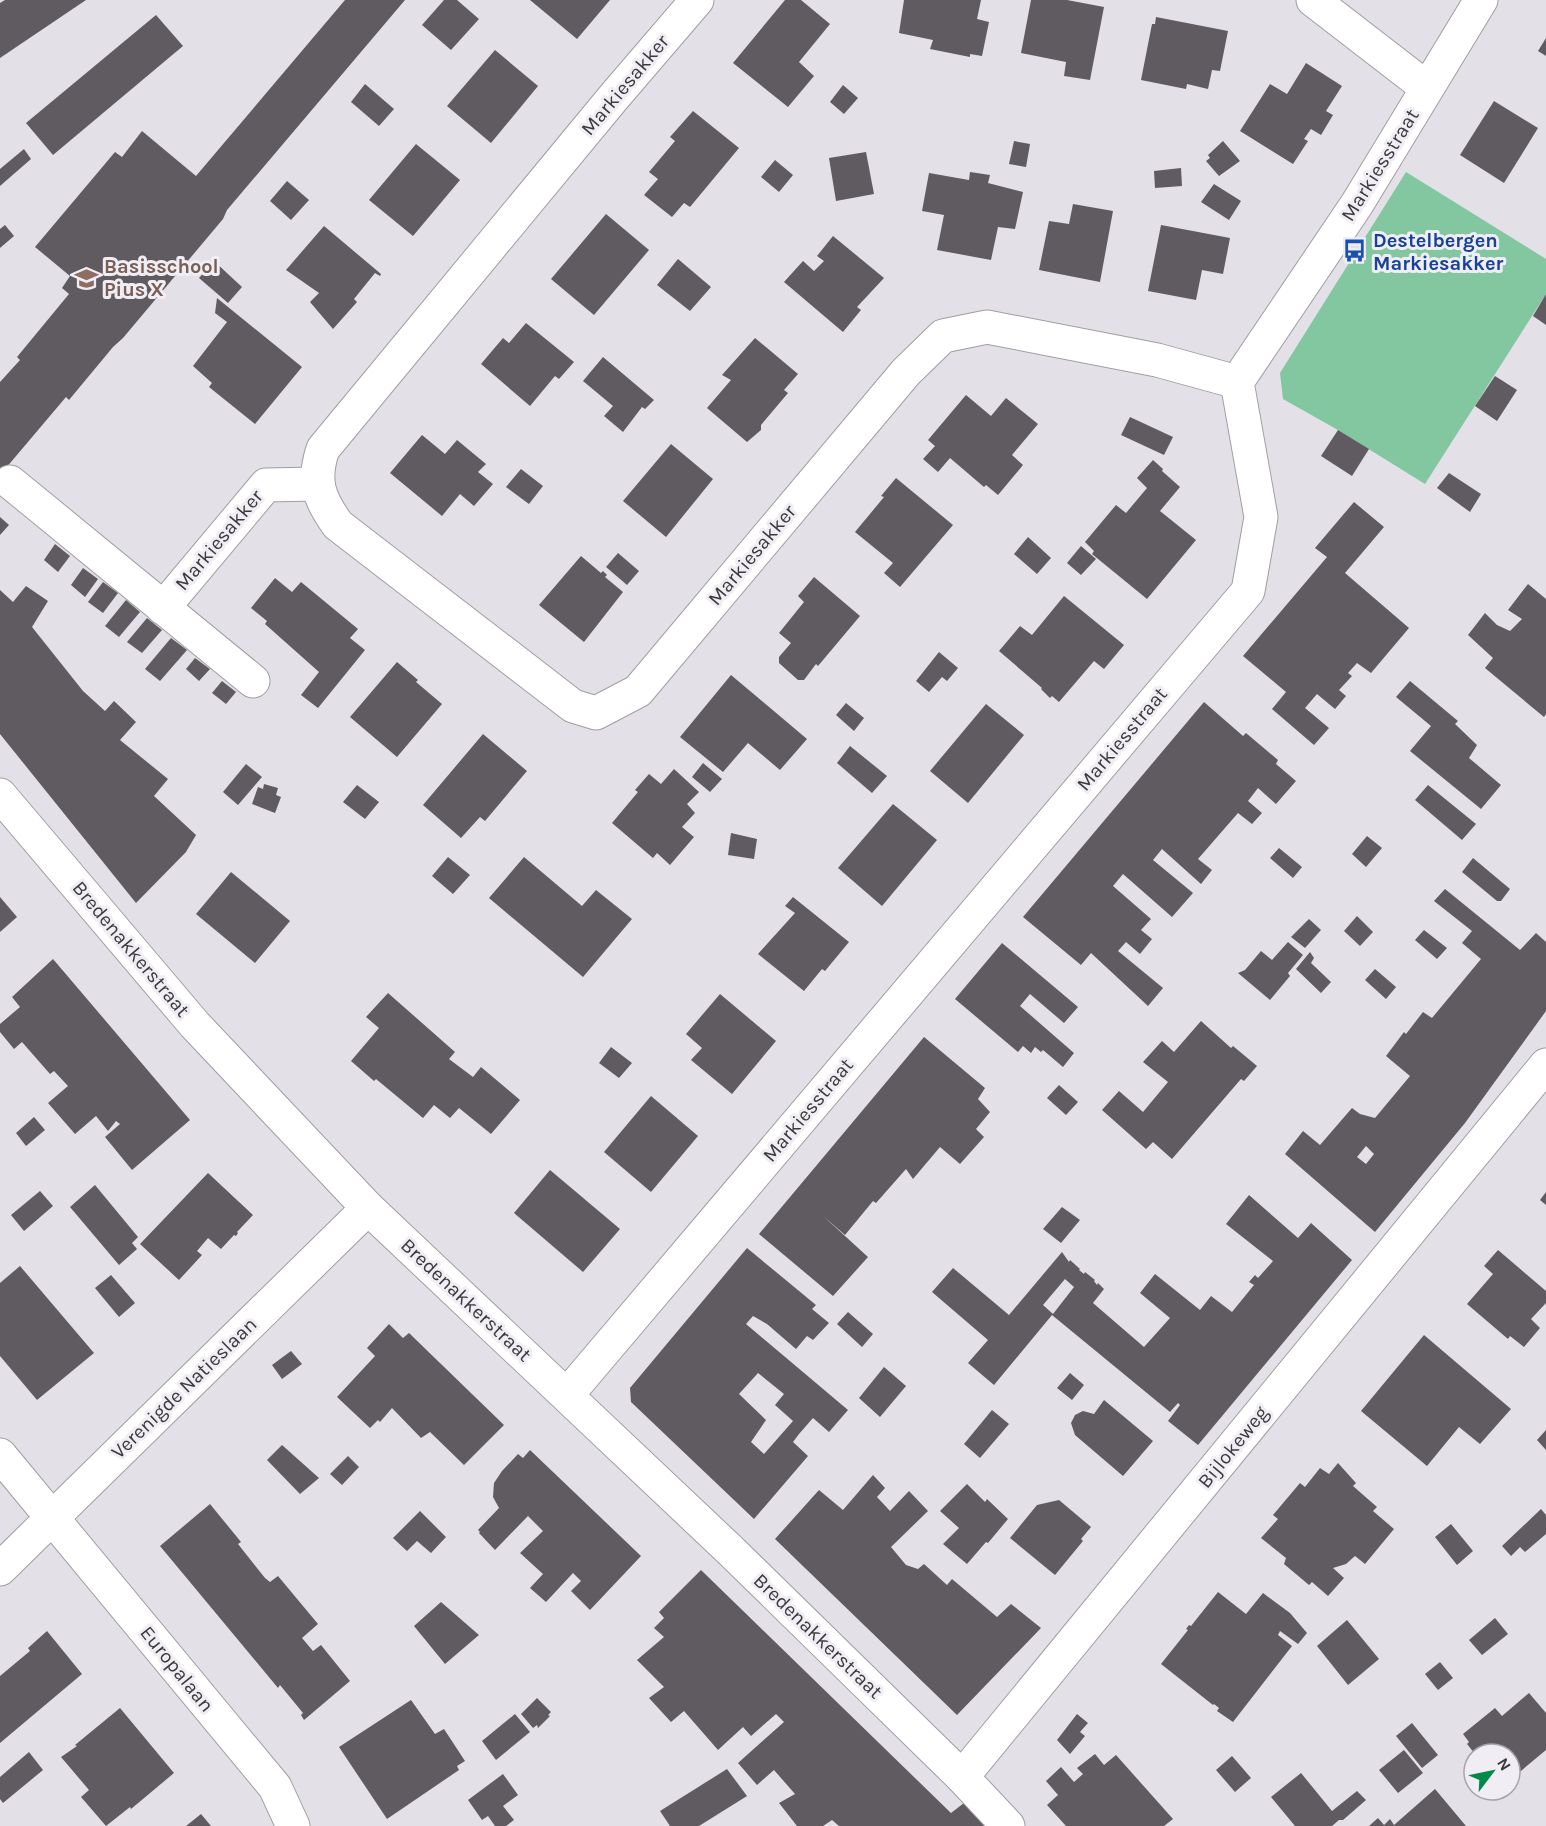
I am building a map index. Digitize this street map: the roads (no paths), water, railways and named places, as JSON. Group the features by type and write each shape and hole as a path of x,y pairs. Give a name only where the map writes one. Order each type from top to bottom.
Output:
{"street":[{"name":"Markiesakker","path":"697,0 613,98 323,450 318,464 317,484 321,497 338,525 573,706 596,713 638,691 906,372 943,336 987,327 1157,360 1237,382"},
{"path":"1313,0 1427,88"},
{"name":"Markiesstraat","path":"567,1395 1248,591 1261,518 1237,382 1358,204 1480,0"},
{"name":"Markiesakker","path":"10,482 253,681"},
{"name":"Markiesakker","path":"163,608 266,485 317,484"},
{"name":"Bredenakkerstraat","path":"0,795 195,1025 368,1208 731,1551 962,1777"},
{"name":"Bijlokeweg","path":"962,1777 1546,1065"},
{"name":"Verenigde Natieslaan","path":"0,1569 368,1208"},
{"name":"Europalaan","path":"0,1455 276,1787 293,1826"},
{"path":"962,1777 1008,1826"}],"place":[{"name":"Destelbergen Markiesakker","path":"1355,251"},
{"name":"Basisschool Pius X","path":"86,278"}]}
